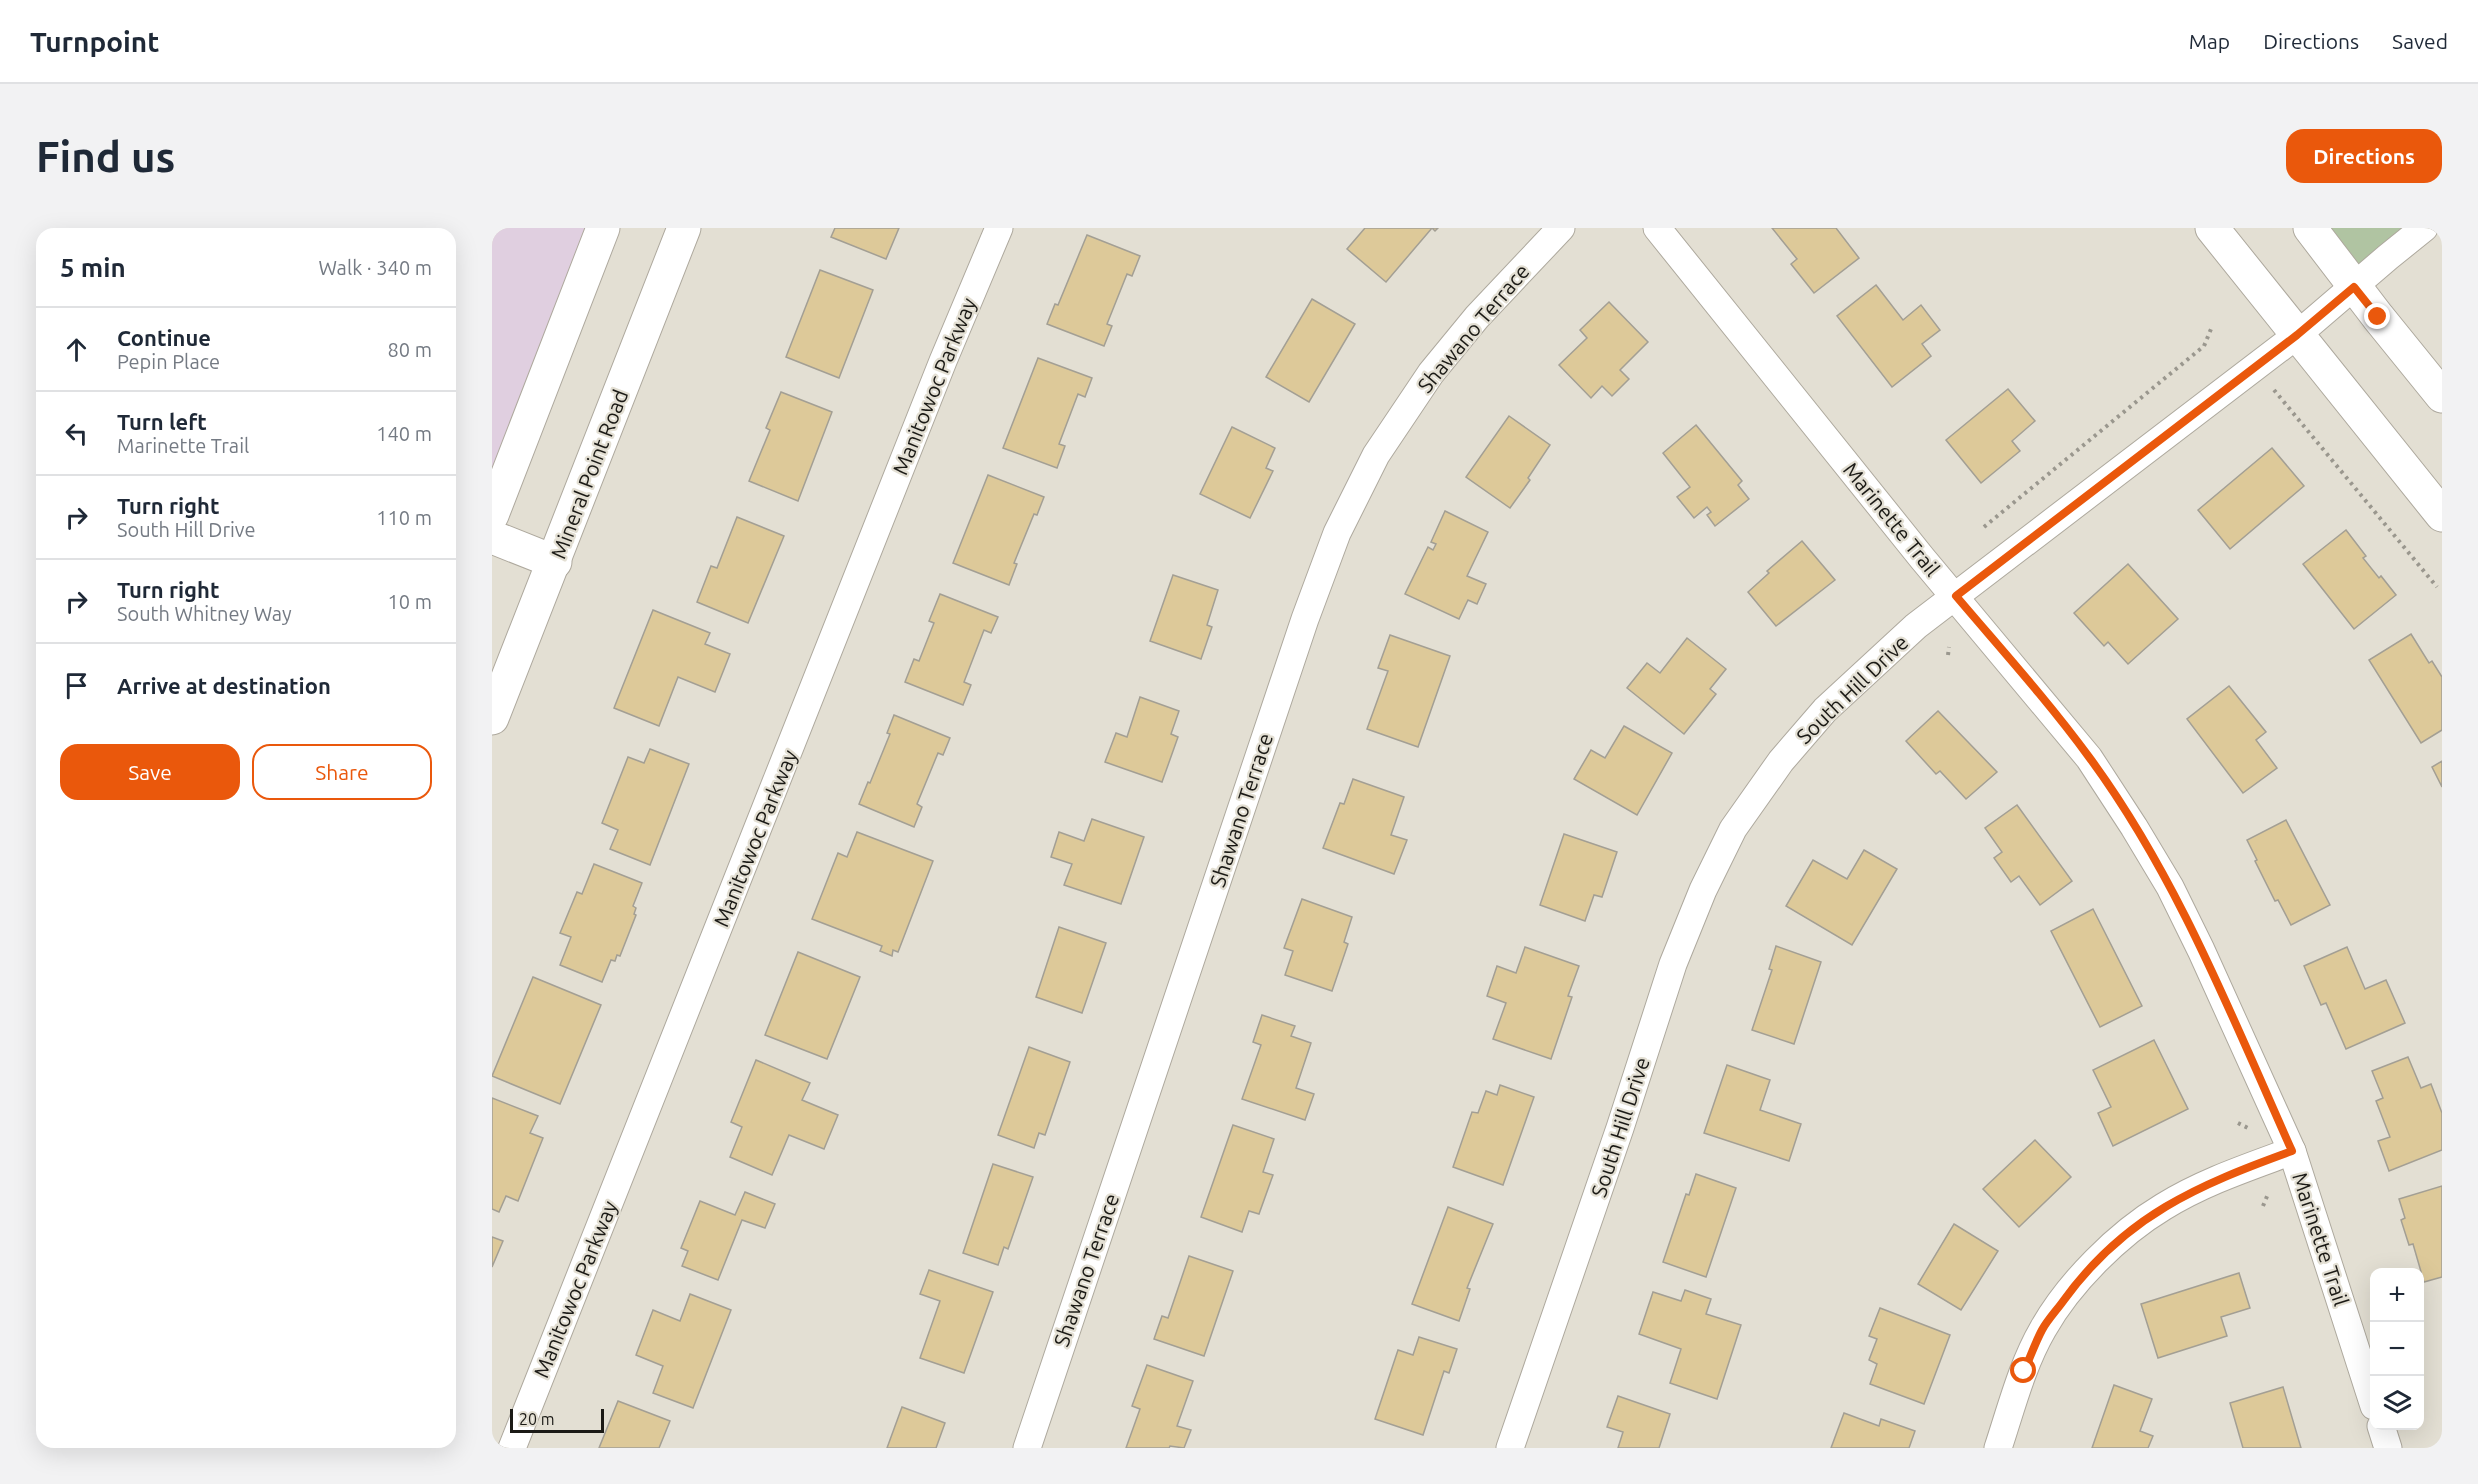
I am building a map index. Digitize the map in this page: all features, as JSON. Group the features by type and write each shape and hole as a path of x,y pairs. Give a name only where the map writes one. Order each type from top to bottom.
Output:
{"main road":[{"path":"492,515 603,228"},
{"name":"Mineral Point Road","path":"492,718 684,228"},
{"path":"2212,228 2442,515"},
{"path":"2310,228 2354,287 2442,396"},
{"path":"492,537 555,562"}],"street":[{"name":"Manitowoc Parkway","path":"512,1448 943,361 999,228"},
{"name":"Shawano Terrace","path":"1027,1448 1305,619 1337,532 1376,455 1431,373 1478,316 1561,228"},
{"name":"Marinette Trail","path":"1657,228 1907,540 2090,758 2134,827 2170,887 2201,950 2292,1151 2370,1394"},
{"name":"South Hill Drive","path":"1510,1448 1620,1128 1673,964 1703,890 1733,829 1781,761 1825,710 1916,626 2297,335 2424,228"},
{"path":"1998,1448 2024,1371 2043,1329 2079,1279 2111,1245 2163,1206 2231,1173 2292,1151"},
{"path":"2383,1430 2388,1448"}],"path":[{"path":"1984,527 2204,346 2211,329"},
{"path":"2274,389 2438,587"},
{"path":"1948,655 1949,647"},
{"path":"2238,1123 2248,1128"},
{"path":"2263,1206 2268,1194"}],"shaded area":[{"path":"492,228 603,228 492,515"}],"green space":[{"path":"2310,228 2424,228 2354,287"}],"building":[{"path":"835,228 899,228 886,259 831,237"},
{"path":"1365,228 1432,228 1386,282 1347,249"},
{"path":"1772,228 1836,228 1859,258 1814,293 1791,264 1797,259"},
{"path":"1087,235 1140,256 1132,276 1127,274 1107,324 1112,326 1104,346 1047,324 1055,304 1058,305"},
{"path":"820,270 873,290 839,378 786,357"},
{"path":"1876,285 1903,320 1921,305 1940,330 1922,344 1931,356 1892,387 1837,316"},
{"path":"1312,299 1355,324 1309,402 1266,377"},
{"path":"1609,302 1648,342 1620,370 1629,379 1612,396 1602,386 1591,398 1559,365 1587,338 1580,330"},
{"path":"1038,358 1092,378 1085,397 1078,394 1059,444 1065,446 1057,468 1003,448"},
{"path":"2008,389 2035,421 2012,441 2020,451 1981,483 1946,440"},
{"path":"781,392 832,412 798,501 749,481 770,430 766,428"},
{"path":"1509,416 1550,445 1528,478 1530,480 1510,508 1466,477"},
{"path":"1696,425 1742,481 1738,485 1749,499 1715,526 1707,515 1711,512 1707,507 1694,518 1677,497 1690,487 1663,453"},
{"path":"1232,427 1275,448 1266,468 1273,471 1250,518 1200,494"},
{"path":"2272,448 2304,486 2230,549 2198,510"},
{"path":"988,475 1044,497 1037,515 1034,514 1014,563 1017,564 1009,585 953,563"},
{"path":"1445,511 1488,532 1467,576 1486,584 1477,604 1468,600 1459,619 1405,594 1428,547 1433,550 1436,544 1431,542"},
{"path":"737,517 784,536 748,623 697,602 711,566 717,568"},
{"path":"2346,530 2366,556 2363,558 2396,595 2354,629 2303,564"},
{"path":"1802,541 1835,580 1776,626 1748,592 1769,573 1767,571"},
{"path":"2128,564 2178,619 2128,664 2108,642 2104,646 2074,613"},
{"path":"1173,575 1218,590 1207,625 1212,627 1201,659 1150,641"},
{"path":"940,594 998,617 991,633 984,630 964,682 971,685 963,705 905,682 914,659 919,661 934,623 929,621"},
{"path":"653,610 710,633 705,644 730,654 715,692 678,677 659,726 614,708"},
{"path":"2411,634 2429,663 2432,661 2442,677 2442,730 2421,743 2369,660"},
{"path":"1390,635 1450,656 1418,747 1367,729 1388,671 1378,668"},
{"path":"1687,638 1726,669 1710,689 1716,694 1684,734 1627,688 1647,663 1660,673"},
{"path":"2229,686 2266,732 2256,740 2277,768 2243,793 2187,719"},
{"path":"1140,697 1179,711 1171,734 1178,737 1162,782 1105,762 1116,733 1127,737"},
{"path":"1938,711 1997,772 1966,799 1940,771 1936,774 1906,741"},
{"path":"894,715 950,738 943,755 938,753 917,804 922,807 914,827 859,804 890,734 887,733"},
{"path":"1624,726 1672,753 1637,815 1574,779 1591,750 1605,758"},
{"path":"650,749 689,764 650,865 610,849 618,830 602,823 628,757 644,763"},
{"path":"2442,761 2442,787 2432,767"},
{"path":"1353,779 1404,797 1391,835 1407,840 1394,874 1323,848 1340,803 1344,804"},
{"path":"2017,805 2072,881 2040,905 2019,876 2011,882 1994,858 2002,852 1985,828"},
{"path":"1092,819 1144,837 1121,904 1064,885 1072,864 1051,857 1059,832 1084,841"},
{"path":"2286,820 2330,905 2291,925 2278,900 2275,901 2247,840"},
{"path":"857,832 933,861 898,952 893,950 892,956 880,951 882,946 812,919 838,853 847,857"},
{"path":"1564,834 1617,852 1602,897 1594,895 1585,921 1540,905"},
{"path":"1864,850 1897,869 1852,945 1786,906 1813,860 1847,879"},
{"path":"594,864 642,883 633,906 636,908 634,914 636,915 620,956 617,955 615,961 611,960 602,982 560,965 571,937 560,933 577,892 582,894"},
{"path":"1302,899 1352,917 1344,942 1348,944 1332,991 1285,975 1293,951 1284,948"},
{"path":"2093,909 2142,1006 2100,1027 2051,931"},
{"path":"1059,927 1106,943 1082,1013 1036,997"},
{"path":"1776,946 1821,962 1794,1044 1752,1030 1772,970 1769,969"},
{"path":"1525,947 1579,966 1568,996 1572,997 1551,1059 1493,1039 1506,1003 1487,996 1497,966 1516,973"},
{"path":"2347,947 2365,989 2386,980 2405,1023 2346,1049 2326,1003 2321,1005 2304,966"},
{"path":"798,952 860,977 827,1059 765,1035"},
{"path":"533,977 601,1005 560,1104 492,1076"},
{"path":"1262,1015 1295,1026 1291,1036 1311,1043 1296,1088 1314,1094 1305,1120 1242,1099 1261,1045 1253,1042"},
{"path":"2154,1040 2188,1109 2113,1146 2098,1113 2111,1107 2093,1070"},
{"path":"1029,1047 1070,1062 1045,1135 1039,1133 1034,1148 998,1135"},
{"path":"2408,1057 2421,1088 2431,1084 2442,1113 2442,1150 2389,1171 2378,1141 2390,1137 2376,1101 2383,1098 2372,1071"},
{"path":"756,1060 810,1083 802,1100 838,1115 824,1149 789,1135 772,1175 730,1157 742,1127 731,1122"},
{"path":"1727,1065 1770,1080 1760,1110 1801,1124 1789,1161 1704,1133"},
{"path":"1500,1085 1534,1097 1503,1185 1453,1167 1472,1112 1478,1113 1486,1091 1497,1095"},
{"path":"492,1098 538,1116 530,1133 543,1138 518,1201 506,1196 499,1212 492,1209"},
{"path":"1233,1125 1274,1139 1263,1172 1273,1175 1259,1214 1249,1211 1242,1232 1201,1217"},
{"path":"2035,1140 2071,1177 2019,1227 1983,1189"},
{"path":"993,1164 1033,1177 1008,1249 1004,1247 998,1265 963,1253"},
{"path":"1696,1174 1736,1188 1706,1277 1663,1262 1686,1194 1689,1195"},
{"path":"2442,1186 2442,1277 2424,1282 2424,1268 2420,1268 2413,1244 2409,1245 2401,1220 2405,1218 2399,1199"},
{"path":"745,1192 775,1204 765,1228 742,1220 718,1280 682,1266 688,1251 681,1248 700,1201 735,1215"},
{"path":"1448,1207 1493,1224 1467,1288 1470,1289 1459,1321 1412,1304"},
{"path":"1954,1224 1998,1251 1961,1310 1918,1284"},
{"path":"492,1237 503,1241 492,1267"},
{"path":"1189,1256 1233,1271 1204,1356 1154,1339 1162,1316 1168,1318"},
{"path":"929,1270 993,1292 964,1373 920,1358 940,1301 920,1294"},
{"path":"2239,1273 2250,1308 2221,1317 2227,1336 2158,1358 2141,1304"},
{"path":"1685,1290 1711,1299 1706,1314 1741,1325 1717,1399 1670,1383 1681,1349 1639,1334 1653,1292 1681,1301"},
{"path":"690,1294 731,1310 693,1408 653,1393 663,1366 636,1355 653,1310 680,1321"},
{"path":"1880,1308 1950,1335 1924,1404 1870,1384 1877,1364 1869,1360 1877,1339 1869,1336"},
{"path":"1419,1337 1457,1349 1449,1373 1444,1371 1423,1435 1375,1419 1398,1350 1413,1355"},
{"path":"1147,1365 1193,1381 1177,1426 1191,1430 1184,1448 1170,1446 1169,1448 1126,1448 1140,1409 1132,1406"},
{"path":"2114,1385 2152,1399 2140,1431 2153,1436 2148,1448 2092,1448"},
{"path":"2283,1387 2301,1448 2243,1448 2230,1403"},
{"path":"1618,1396 1670,1414 1659,1448 1618,1448 1623,1432 1607,1427"},
{"path":"618,1401 670,1421 659,1448 599,1448"},
{"path":"902,1407 945,1423 936,1448 887,1448"},
{"path":"1844,1413 1879,1426 1881,1419 1915,1431 1909,1448 1831,1448"}],"route":[{"path":"2024,1371 2043,1329 2079,1279 2111,1245 2163,1206 2231,1173 2292,1151 2201,950 2170,887 2134,827 2090,758 1956,596 2297,335 2354,287 2378,317"}]}
